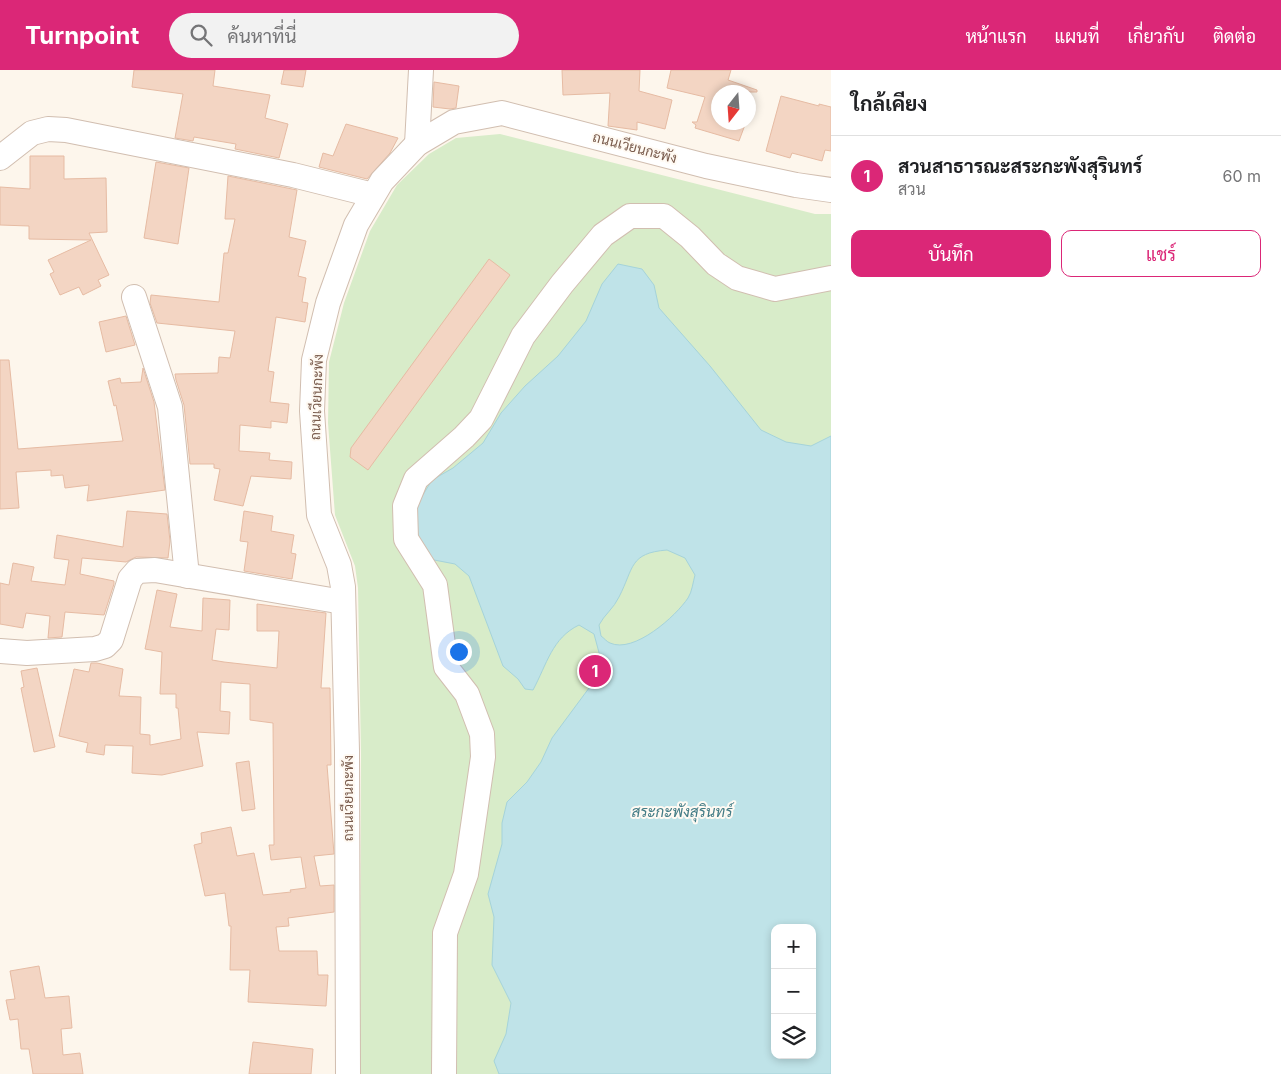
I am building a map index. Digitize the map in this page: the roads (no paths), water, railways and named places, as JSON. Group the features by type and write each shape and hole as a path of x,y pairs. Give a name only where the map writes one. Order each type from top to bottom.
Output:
{"street":[{"path":"417,144 421,70"},
{"name":"ถนนเวียนกะพัง","path":"348,1074 347,751 343,602 339,565 319,515 312,411 314,360 328,302 356,225 382,181 417,144 454,122 502,113 706,166 796,185 831,190"},
{"path":"0,158 32,133 48,129 66,130 293,175 373,196"},
{"path":"444,1074 445,933 466,874 483,757 482,734 468,694 446,667 434,585 406,539 405,506 416,479 464,437 481,419 523,336 545,306 603,235 630,216 664,216 690,237 716,264 737,278 776,289 831,278"},
{"path":"134,297 170,408 187,576"},
{"path":"0,652 27,653 95,649 106,646 111,640 130,579 138,571 155,570 343,602"}],"water":[{"name":"สระกะพังสุรินทร์","path":"618,264 642,269 654,285 659,308 710,366 761,430 786,442 811,446 831,436 831,1074 499,1074 494,1061 506,1034 511,1003 492,965 494,917 488,894 502,844 502,823 507,802 527,782 541,762 552,738 592,684 601,660 594,634 579,625 570,630 556,644 533,690 525,689 518,679 503,666 469,576 455,564 429,559 415,537 418,503 432,480 453,468 483,443 501,413 525,386 558,356 586,321 602,284","holes":["667,550 685,558 695,575 688,598 674,614 654,631 631,643 620,645 609,642 601,636 599,625 617,601 634,564 639,559 655,552"]}],"place":[{"name":"สวนสาธารณะสระกะพังสุรินทร์","path":"595,671"}]}
